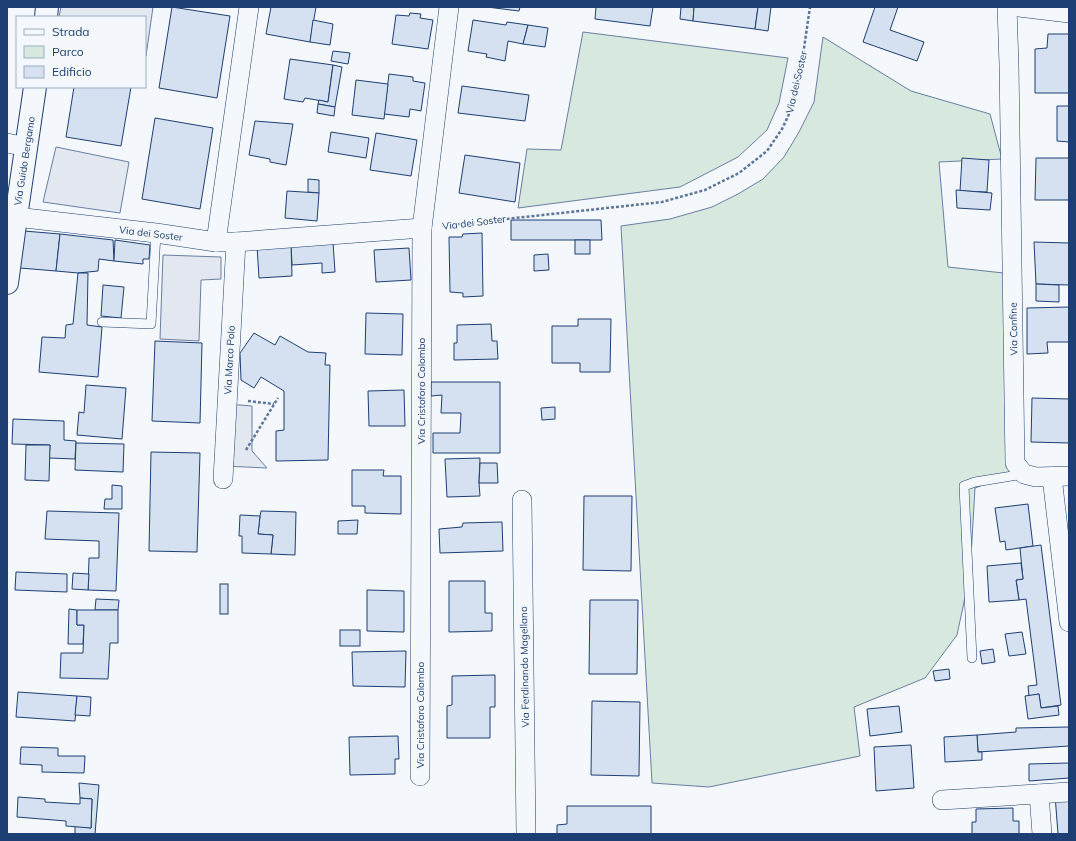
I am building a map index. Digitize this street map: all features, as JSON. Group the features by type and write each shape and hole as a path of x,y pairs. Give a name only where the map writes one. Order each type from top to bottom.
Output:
{"main road":[{"name":"Via Guido Bergamo","path":"7,283 16,217 17,145 35,88"}],"street":[{"path":"216,242 249,7"},
{"name":"Via Cristoforo Colombo","path":"420,776 422,228 449,7"},
{"name":"Via Confine","path":"1007,7 1015,463 1024,474"},
{"path":"1019,7 1061,11"},
{"name":"Via dei Soster","path":"16,217 216,242 236,242 422,228"},
{"name":"Via Marco Polo","path":"224,479 236,242"},
{"path":"1024,474 1036,477 1061,476 1069,622"},
{"name":"Via Ferdinando Magellano","path":"522,500 526,834"},
{"path":"942,800 1069,792"},
{"path":"1040,794 1042,834"}],"lane":[{"path":"102,322 151,324 156,234"},
{"path":"972,658 964,486 975,482 1024,474"}],"path":[{"name":"Via dei Soster","path":"422,228 662,202 705,190 739,174 767,151 782,129 791,110 802,62 810,7"},
{"path":"225,452 244,453 278,398"},
{"path":"228,399 274,404"}],"green space":[{"path":"583,32 788,58 779,103 767,130 738,157 680,187 518,208 527,149 561,150"},
{"path":"823,37 911,91 990,114 1002,159 939,162 948,267 1013,274 1012,474 975,488 970,574 957,635 925,678 854,707 860,756 709,787 652,783 621,226 670,219 712,207 763,179 784,157 814,102"}],"shaded area":[{"path":"61,7 153,7 146,56 146,16 59,16"},
{"path":"56,147 129,162 120,213 43,202"},
{"path":"163,255 221,257 221,279 201,280 199,341 160,339"},
{"path":"227,404 252,406 252,451 267,468 224,466"}],"building":[{"path":"172,7 230,16 217,98 159,88"},
{"path":"271,7 316,7 310,42 266,34"},
{"path":"487,7 520,7 519,11"},
{"path":"596,7 653,7 650,26 595,19"},
{"path":"681,7 694,7 693,21 680,19"},
{"path":"694,7 758,7 755,29 693,21"},
{"path":"758,7 771,7 768,31 755,29"},
{"path":"875,7 898,7 890,30 924,42 917,61 863,42"},
{"path":"410,13 421,14 420,18 433,20 428,49 392,44 396,15 409,16"},
{"path":"313,20 333,24 330,45 310,42"},
{"path":"473,20 506,25 507,22 528,25 523,44 508,41 505,61 486,57 487,54 468,51"},
{"path":"528,25 548,28 545,47 523,44"},
{"path":"1048,34 1069,34 1069,93 1035,93 1035,49 1047,48"},
{"path":"333,51 350,53 348,64 331,61"},
{"path":"290,59 333,65 328,102 305,98 303,102 284,99"},
{"path":"333,65 342,67 335,107 318,104 319,100 328,102"},
{"path":"389,74 413,77 413,81 425,83 421,111 410,109 409,117 384,114"},
{"path":"356,80 388,84 384,119 352,115"},
{"path":"462,86 529,95 525,121 458,113"},
{"path":"74,88 131,88 121,146 66,137"},
{"path":"318,104 335,107 334,116 317,113"},
{"path":"1057,106 1069,106 1069,142 1057,141"},
{"path":"155,118 213,128 200,209 142,199"},
{"path":"255,121 293,124 286,165 270,162 270,159 249,155"},
{"path":"331,132 369,138 366,158 328,152"},
{"path":"376,133 417,140 411,176 370,170"},
{"path":"465,155 520,163 515,202 459,193"},
{"path":"962,158 989,160 987,192 960,191"},
{"path":"1036,158 1069,158 1069,200 1035,200"},
{"path":"308,179 319,180 319,193 308,192"},
{"path":"956,190 992,193 990,210 957,208"},
{"path":"287,191 319,193 317,221 285,218"},
{"path":"511,220 601,220 602,240 511,240"},
{"path":"24,231 60,234 56,271 20,268"},
{"path":"482,233 483,296 463,297 463,293 450,292 449,237 462,237 463,234"},
{"path":"60,234 113,240 114,261 99,259 98,271 78,273 56,271"},
{"path":"115,240 150,245 149,259 143,259 143,264 114,261"},
{"path":"575,240 590,240 590,254 575,254"},
{"path":"333,242 335,272 322,273 322,263 292,265 291,244"},
{"path":"1034,242 1069,243 1069,285 1036,284"},
{"path":"291,244 292,276 259,278 257,246"},
{"path":"409,248 411,280 376,282 374,250"},
{"path":"548,254 549,270 534,271 534,255"},
{"path":"78,273 88,273 87,325 102,327 98,377 39,372 42,337 65,338 66,325 73,324"},
{"path":"1036,284 1059,285 1059,302 1036,301"},
{"path":"103,285 124,287 121,318 101,316"},
{"path":"1069,307 1069,342 1047,342 1048,353 1027,354 1027,308"},
{"path":"366,313 403,314 402,355 365,354"},
{"path":"578,319 611,319 610,372 580,372 580,363 552,363 552,326 578,326"},
{"path":"491,324 492,341 497,341 498,359 454,360 454,343 457,343 457,325"},
{"path":"254,333 275,345 280,336 308,352 326,353 325,365 330,365 328,460 276,461 276,431 284,430 284,391 261,377 254,388 241,380 240,353"},
{"path":"155,341 202,343 200,423 152,421"},
{"path":"431,382 500,382 500,453 433,453 433,433 460,433 461,413 441,413 442,395 431,396"},
{"path":"86,385 126,388 122,439 77,435 79,412 84,413"},
{"path":"404,390 405,426 369,426 368,391"},
{"path":"1032,398 1069,399 1069,443 1031,442"},
{"path":"555,407 555,419 542,420 541,408"},
{"path":"13,419 64,421 64,440 76,441 75,459 49,458 50,445 12,444"},
{"path":"76,443 124,444 123,472 75,470"},
{"path":"26,445 50,445 49,481 25,480"},
{"path":"151,452 200,453 197,552 149,551"},
{"path":"480,458 480,496 447,497 445,459"},
{"path":"480,463 497,463 498,483 479,483"},
{"path":"352,470 384,470 383,476 401,476 401,514 365,513 365,506 352,506"},
{"path":"112,485 122,486 122,509 104,509 105,499 112,499"},
{"path":"584,496 632,496 631,571 583,570"},
{"path":"1028,504 1033,546 1006,550 1005,541 1000,542 995,508"},
{"path":"47,511 119,513 116,591 88,590 89,558 99,558 99,541 45,539"},
{"path":"261,511 296,512 295,555 271,554 273,535 258,534"},
{"path":"240,515 260,516 258,534 273,535 271,554 242,553 242,536 239,536"},
{"path":"358,520 357,534 338,534 338,521"},
{"path":"502,522 503,551 440,553 439,529 462,527 463,523"},
{"path":"1041,545 1061,705 1041,708 1039,694 1029,696 1028,686 1037,685 1026,599 1019,600 1016,580 1023,579 1020,548"},
{"path":"1021,563 1023,579 1016,580 1019,600 989,602 987,566"},
{"path":"16,572 67,574 67,592 15,590"},
{"path":"73,573 89,574 88,590 72,589"},
{"path":"449,581 485,581 485,613 492,613 492,631 449,632"},
{"path":"220,584 228,584 228,614 220,614"},
{"path":"367,590 404,591 404,632 367,631"},
{"path":"96,599 119,600 118,610 95,610"},
{"path":"590,600 638,600 637,674 589,674"},
{"path":"69,609 77,610 77,625 84,625 83,644 68,644"},
{"path":"77,610 118,610 118,643 110,643 108,679 60,678 61,653 83,653 84,625 77,625"},
{"path":"340,630 360,630 360,646 340,646"},
{"path":"1022,632 1026,654 1009,656 1005,634"},
{"path":"993,649 995,662 982,664 980,651"},
{"path":"406,651 405,687 353,686 352,652"},
{"path":"949,669 950,679 935,681 933,671"},
{"path":"495,675 495,707 490,707 490,738 447,738 447,706 452,705 452,676"},
{"path":"18,692 77,696 75,721 16,717"},
{"path":"1039,694 1041,708 1058,706 1059,715 1028,719 1025,696"},
{"path":"77,696 91,697 90,716 75,715"},
{"path":"592,701 640,702 639,776 591,775"},
{"path":"899,706 902,732 870,736 867,709"},
{"path":"1069,727 1069,746 978,752 977,735 1016,732 1016,728"},
{"path":"977,735 978,752 982,752 982,760 945,762 944,737"},
{"path":"398,736 399,759 395,759 395,774 350,775 349,737"},
{"path":"911,745 914,788 876,791 874,747"},
{"path":"21,747 58,748 58,756 85,756 84,773 42,772 42,765 20,764"},
{"path":"1069,763 1069,778 1029,781 1029,764"},
{"path":"79,783 99,785 95,834 75,834 75,826 91,828 92,799 80,798"},
{"path":"1069,794 1069,834 1058,834 1055,795"},
{"path":"18,797 45,799 45,802 80,804 80,798 92,799 91,828 66,826 66,821 17,817"},
{"path":"567,806 651,806 651,834 557,834 557,825 567,824"},
{"path":"1013,808 1013,821 1019,821 1019,834 972,834 972,822 976,822 976,809"}]}
